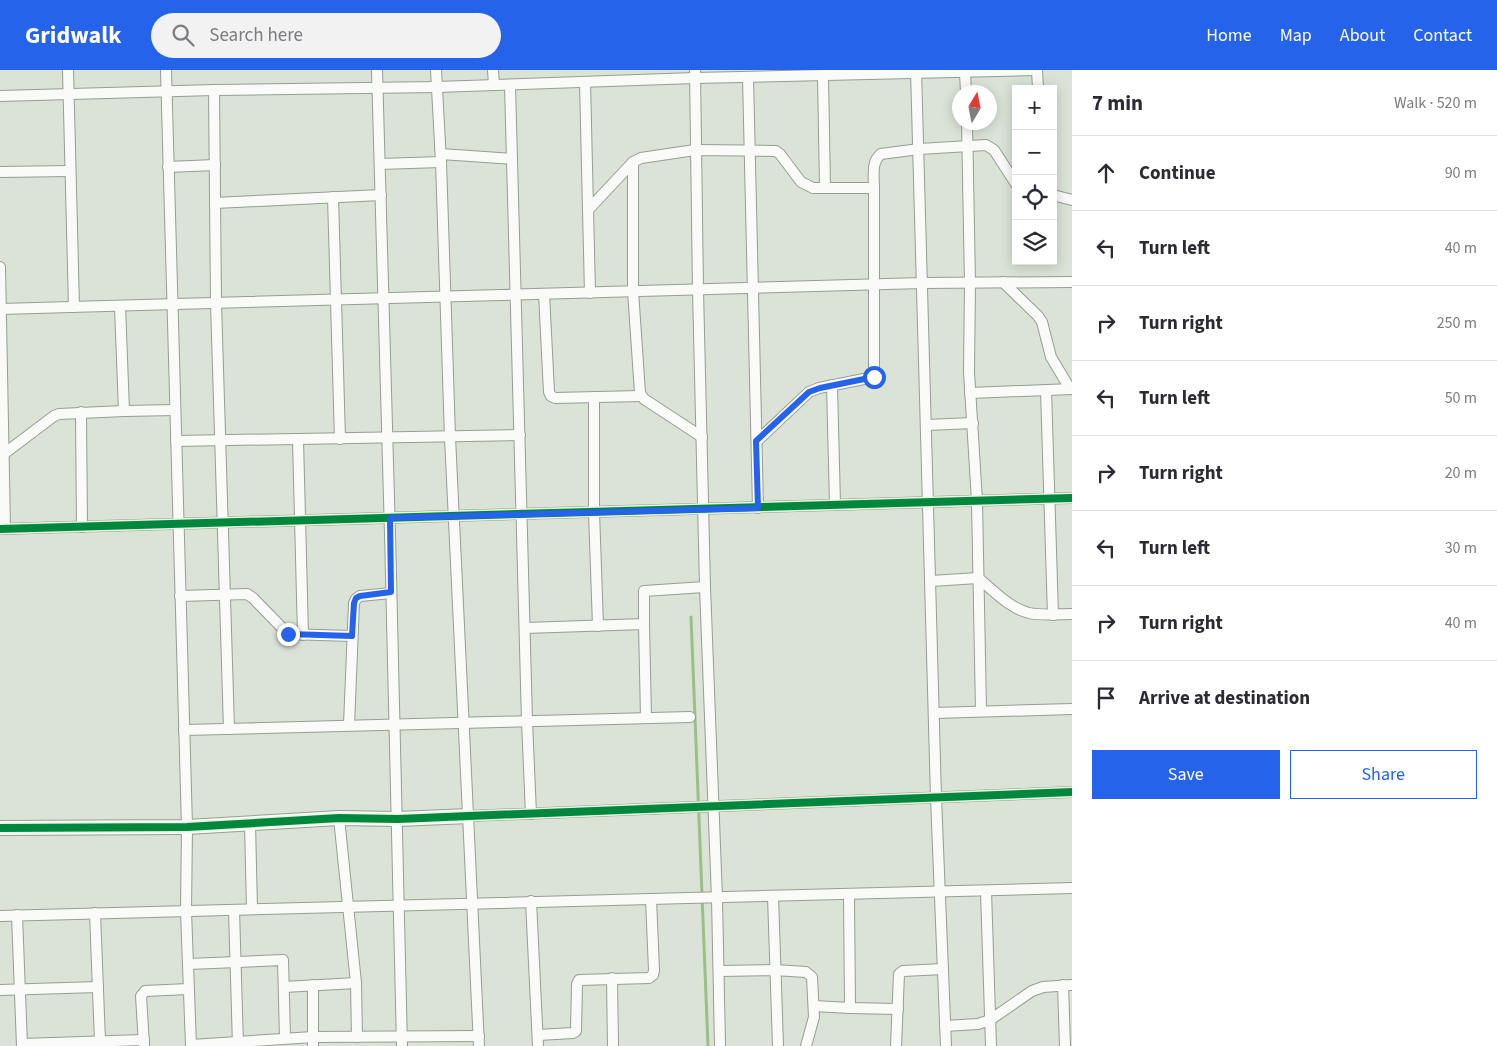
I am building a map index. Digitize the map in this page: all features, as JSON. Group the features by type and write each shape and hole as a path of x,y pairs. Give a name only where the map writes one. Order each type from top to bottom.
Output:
{"street":[{"path":"68,70 74,307"},
{"path":"166,70 187,827 186,911 191,1046 238,1044 285,1038 313,1042 357,1037 402,1042 479,1041 450,437 441,158 436,70"},
{"path":"377,70 385,298 402,1042"},
{"path":"493,70 494,85"},
{"path":"0,96 214,90 437,87 585,82 695,74 748,77 1037,70 1038,85"},
{"path":"916,72 927,424 938,892 946,1046"},
{"path":"965,73 966,85"},
{"path":"695,74 705,587 717,898 720,1046"},
{"path":"823,76 826,188"},
{"path":"748,77 758,508"},
{"path":"585,82 590,292"},
{"path":"510,84 526,721 531,814"},
{"path":"214,90 216,303 229,729"},
{"path":"966,130 970,283 970,393 977,501 981,711"},
{"path":"756,441 809,392 832,385 874,377 874,164 876,158 881,154 919,149 990,146 1012,178"},
{"path":"588,210 634,162 641,158 695,150 776,152 780,154 804,185 813,188 874,188"},
{"path":"380,164 441,158 512,158"},
{"path":"634,162 633,291 641,396"},
{"path":"168,167 215,165"},
{"path":"0,172 70,171"},
{"path":"215,203 382,195"},
{"path":"1057,196 1072,200"},
{"path":"333,198 340,438"},
{"path":"0,267 5,453 3,529 1072,498"},
{"path":"970,393 1071,389 1051,356 1042,322 1030,307 1004,282"},
{"path":"0,309 923,283 1072,282"},
{"path":"544,294 549,392 551,396 555,398 641,396 702,437"},
{"path":"120,306 124,411"},
{"path":"832,385 836,505"},
{"path":"1046,390 1053,614"},
{"path":"594,397 594,512 598,626"},
{"path":"5,453 54,416 81,412 175,410"},
{"path":"81,412 82,527"},
{"path":"927,424 972,423"},
{"path":"176,441 520,435"},
{"path":"298,440 303,635"},
{"path":"931,581 978,578 1017,608 1028,612 1072,614"},
{"path":"646,718 644,591 705,587"},
{"path":"349,726 354,603 356,598 360,596 391,592"},
{"path":"180,596 225,594 251,596 285,632 292,635 352,636"},
{"path":"525,628 644,624"},
{"path":"934,713 1072,709"},
{"path":"184,730 690,717"},
{"path":"0,828 187,827 339,818 398,819 1072,792"},
{"path":"339,818 356,983 357,1037"},
{"path":"250,824 252,909"},
{"path":"0,916 1072,888"},
{"path":"986,891 991,1046"},
{"path":"849,895 850,1008"},
{"path":"773,896 778,1046"},
{"path":"538,1035 573,1033 576,1031 577,984 579,980 649,978 653,974 651,898"},
{"path":"531,901 538,1046"},
{"path":"234,910 238,1044"},
{"path":"95,913 100,1041"},
{"path":"17,916 22,1045 100,1041 144,1043 143,993 145,991 188,990"},
{"path":"188,964 283,960 285,1038"},
{"path":"896,1046 899,974 903,972 943,969"},
{"path":"719,971 774,970 811,974 814,1017 806,1046"},
{"path":"612,978 613,1046"},
{"path":"284,987 356,983"},
{"path":"313,985 313,1042"},
{"path":"945,1026 978,1024 990,1020 1032,990 1068,985 1064,1046"},
{"path":"0,990 98,987"},
{"path":"814,1006 898,1009"}],"waterway":[{"path":"691,617 708,1046"}],"cycle path":[{"path":"0,529 1072,498"},
{"path":"0,828 187,827 339,818 398,819 1072,792"}],"route":[{"path":"288,634 352,636 356,598 391,592 390,518 758,508 756,441 809,392 848,381 874,377"}]}
